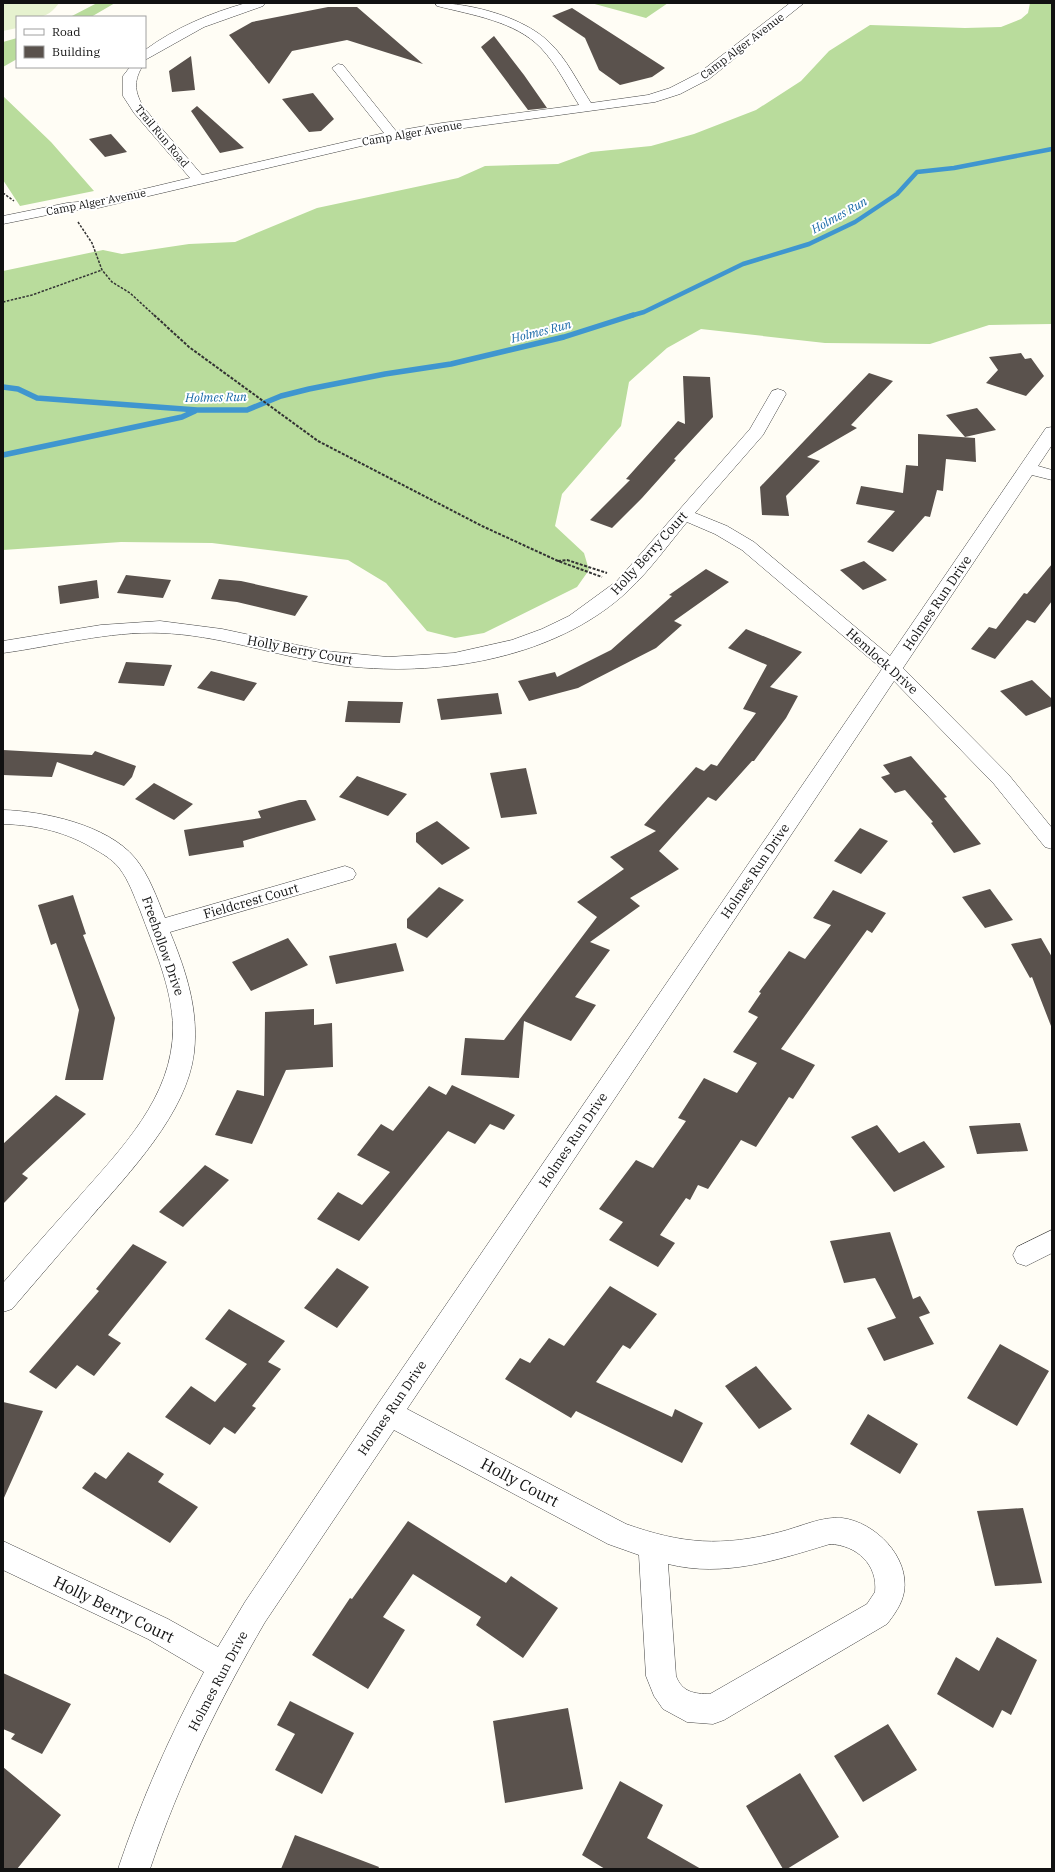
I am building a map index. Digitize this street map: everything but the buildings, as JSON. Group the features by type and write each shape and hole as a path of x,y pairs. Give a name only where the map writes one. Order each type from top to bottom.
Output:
{"street":[{"path":"146,55 156,48 214,17 259,3"},
{"path":"441,3 502,21 533,36 552,54 588,108"},
{"name":"Camp Alger Avenue","path":"3,220 67,207 98,204 393,136 442,127 650,99 692,84 798,3"},
{"name":"Trail Run Road","path":"135,68 130,76 130,96 139,110 199,180"},
{"path":"338,68 393,136"},
{"name":"Holly Berry Court","path":"3,647 39,643 95,632 128,628 159,627 214,633 327,658 362,662 423,662 480,654 546,634 576,620 598,606 627,581 757,431 778,394"},
{"name":"Holmes Run Drive","path":"134,1869 180,1751 223,1666 255,1612 1052,432"},
{"path":"1028,468 1052,475"},
{"name":"Hemlock Drive","path":"684,515 729,533 748,546 892,668 948,723 1001,779 1052,842"},
{"name":"Freehollow Drive","path":"3,817 22,817 53,822 79,830 115,851 126,863 140,884 158,928 182,1001 184,1029 180,1062 167,1101 155,1121 116,1170 3,1301"},
{"name":"Fieldcrest Court","path":"158,928 345,874"},
{"path":"1026,1255 1052,1241"},
{"name":"Holly Court","path":"388,1413 618,1534 653,1547 691,1555 733,1555 765,1550 830,1531 845,1532 860,1538 880,1555 888,1570 890,1591 888,1600 877,1614 713,1709 696,1710 680,1704 669,1694 661,1676 653,1547"},
{"name":"Holly Berry Court","path":"3,1555 158,1629 223,1666"}],"path":[{"path":"67,207 86,232 102,270 112,282 130,293 189,347 318,441 482,526 564,564 594,574"},
{"path":"3,302 32,295 102,270"},
{"path":"558,561 567,560 627,581"}],"green space":[{"path":"3,3 59,3 50,13 43,16 16,16 16,28 3,31"},
{"path":"97,3 115,3 93,16 72,16"},
{"path":"591,3 668,3 646,18"},
{"path":"1030,3 1052,3 1052,324 989,325 930,344 825,343 701,329 667,348 629,382 621,426 562,494 555,526 584,553 589,570 577,587 484,633 455,638 427,631 386,583 348,560 212,543 121,542 3,550 3,271 103,250 122,254 189,244 235,242 317,208 458,178 485,166 558,164 591,152 651,146 694,134 756,110 801,81 829,51 870,25 965,28 1001,27 1021,19 1028,13"},
{"path":"16,38 16,60 3,67 3,42"},
{"path":"3,96 51,142 94,191 20,206 3,180"}],"waterway":[{"name":"Holmes Run","path":"630,316 644,312 743,264 809,244 855,222 897,194 917,172 954,168 1052,149"},
{"name":"Holmes Run","path":"3,387 18,389 37,398 197,410 247,410 281,396 309,389 385,374 451,364 564,337 633,315"},
{"path":"3,455 182,417 195,411"}]}
